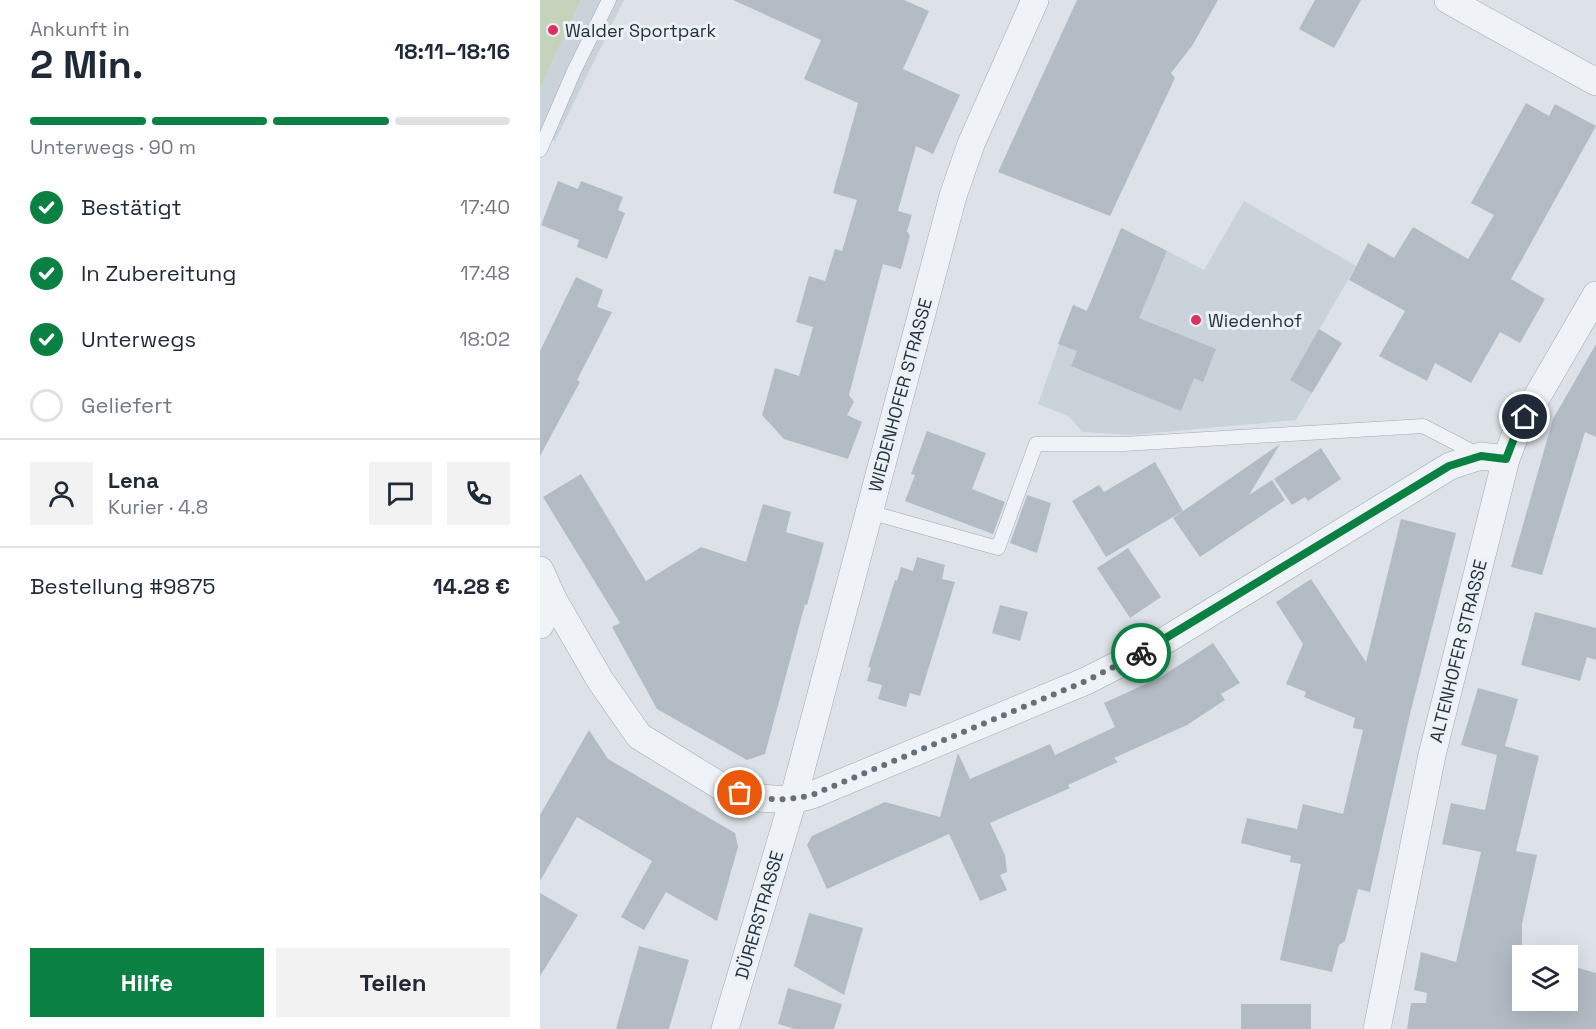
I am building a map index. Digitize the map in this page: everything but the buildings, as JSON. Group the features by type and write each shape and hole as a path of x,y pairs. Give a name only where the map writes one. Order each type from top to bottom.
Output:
{"street":[{"name":"WIEDENHOFER STRASSE","path":"793,800 953,196 971,144 1035,0"},
{"path":"1448,0 1596,82"},
{"name":"ALTENHOFER STRASSE","path":"1377,1029 1493,458 1516,433 1596,295"},
{"path":"540,570 600,680 639,736 722,787 757,798 793,800 812,795 1086,681 1161,643 1449,466 1493,458"},
{"path":"540,625 554,599"},
{"name":"DÜRERSTRASSE","path":"725,1029 793,800"}],"lane":[{"path":"540,150 574,71 609,0"},
{"path":"869,512 998,548 1036,444 1055,446 1124,444 1423,426 1493,458"}],"shaded area":[{"path":"581,0 624,0 555,141 540,135 540,88"},
{"name":"Wiedenhof","path":"1244,201 1356,266 1290,380 1312,393 1296,420 1131,435 1083,432 1068,416 1038,404 1073,305 1087,311 1122,228 1204,270"}],"green space":[{"name":"Walder Sportpark","path":"540,0 581,0 540,88"}],"way so far":[{"path":"740,793 757,798 793,800 812,795 1086,681 1141,653"}],"place":[{"name":"Walder Sportpark","path":"553,30"},
{"name":"Wiedenhof","path":"1196,320"}],"route":[{"path":"1141,653 1161,643 1449,466 1462,460 1481,456 1506,459 1525,417"}]}
